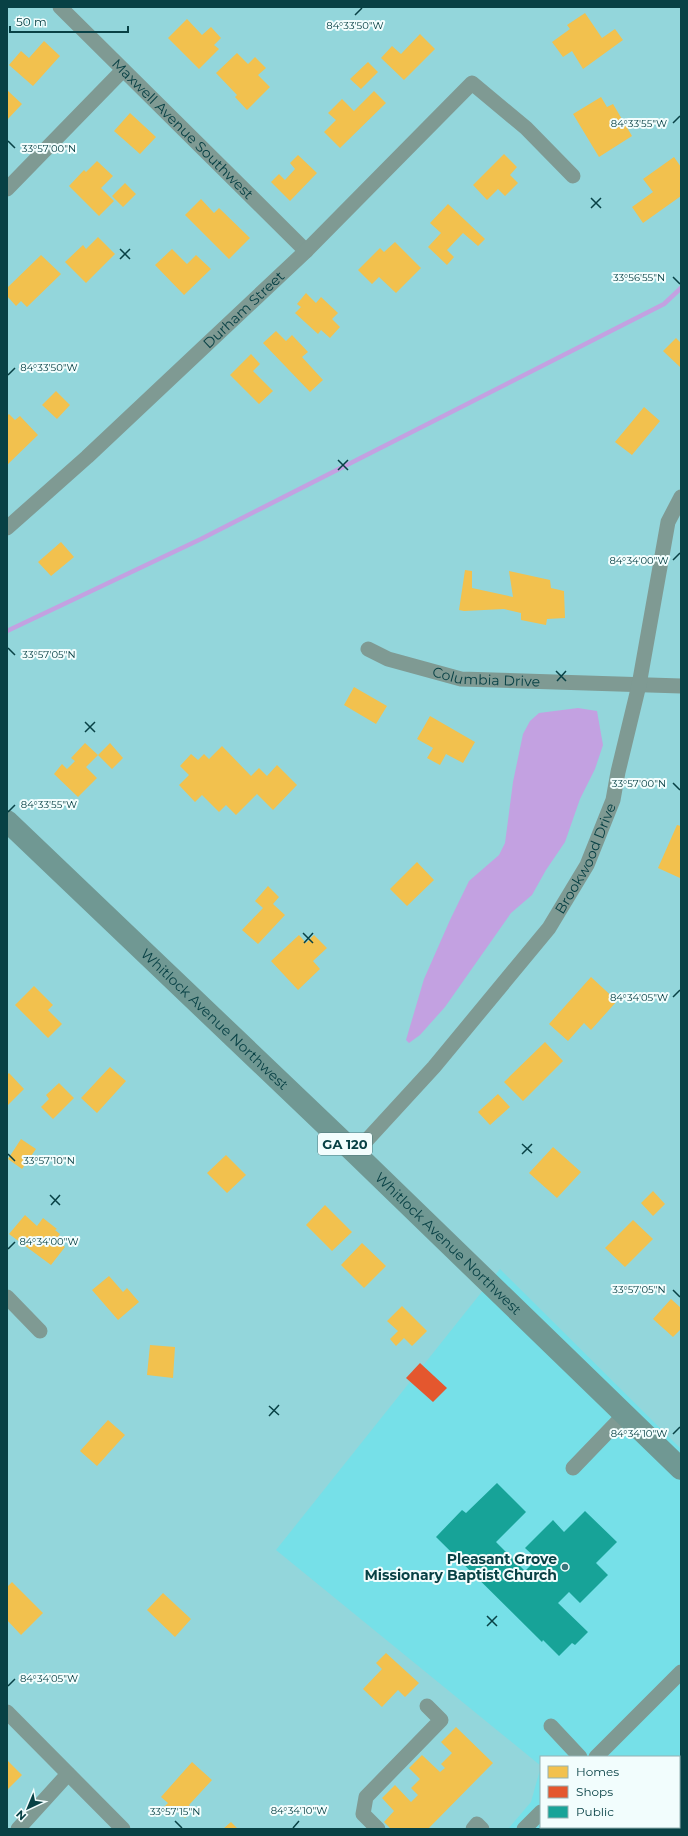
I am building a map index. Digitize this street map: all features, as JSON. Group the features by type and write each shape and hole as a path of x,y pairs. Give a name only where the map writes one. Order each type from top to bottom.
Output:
{"highway":[{"name":"Whitlock Avenue Northwest","path":"7,821 355,1153 681,1469"}],"street":[{"name":"Maxwell Avenue Southwest","path":"60,7 306,251"},
{"path":"7,189 123,70"},
{"name":"Durham Street","path":"7,528 81,462 306,251 472,83 526,128 573,176"},
{"name":"Brookwood Drive","path":"355,1153 434,1067 549,928 587,866 613,800 638,685 668,522 681,497"},
{"name":"Columbia Drive","path":"368,649 388,659 461,679 681,686"},
{"path":"7,1297 40,1331"},
{"path":"573,1468 625,1414"},
{"path":"597,1756 678,1680"},
{"path":"378,1829 363,1814 366,1797 441,1720 427,1706"},
{"path":"7,1712 123,1829"},
{"path":"551,1726 579,1756"},
{"path":"18,1829 68,1774"},
{"path":"524,1829 540,1813"},
{"path":"472,1829 477,1824 482,1829"}],"shaded area":[{"path":"578,708 597,711 603,745 595,769 580,799 565,842 546,870 532,895 511,913 445,1007 420,1035 409,1043 406,1040 424,979 450,920 469,881 499,855 505,843 513,782 523,734 530,721 539,713"},
{"path":"500,1269 681,1449 681,1829 508,1829 531,1802 540,1770 540,1828 680,1828 680,1756 540,1756 540,1765 276,1550"}],"building: Homes":[{"path":"585,13 602,38 615,29 623,40 583,69 572,51 563,57 552,42 570,29 567,25"},
{"path":"187,19 202,35 211,27 221,38 214,45 219,49 199,69 168,38"},
{"path":"420,34 435,49 404,80 381,58 392,46 401,54"},
{"path":"44,41 60,56 33,86 9,65 21,51 29,58"},
{"path":"237,53 248,64 255,57 266,68 258,75 270,87 247,110 235,97 237,95 216,73"},
{"path":"368,62 378,72 361,89 350,79"},
{"path":"7,90 22,104 7,120"},
{"path":"374,91 386,103 340,148 324,132 336,120 328,113 342,99 354,111"},
{"path":"601,97 607,107 613,104 632,136 599,157 573,114"},
{"path":"130,113 156,137 140,154 114,131"},
{"path":"504,154 517,167 510,175 518,183 505,196 498,189 487,200 473,185"},
{"path":"298,155 317,173 290,201 271,182 279,174 285,180 295,169 290,163"},
{"path":"674,157 681,167 681,196 643,223 632,207 653,192 643,179"},
{"path":"97,161 113,176 101,188 114,201 99,216 69,186 84,170 86,172"},
{"path":"125,183 136,194 123,207 112,196"},
{"path":"201,199 214,213 219,208 250,238 229,259 185,215"},
{"path":"448,204 485,239 478,246 463,233 447,250 454,257 447,265 428,247 441,233 430,223"},
{"path":"98,237 115,254 86,283 65,262 83,245 86,249"},
{"path":"395,242 421,268 396,293 379,277 372,284 358,270 380,248 384,252"},
{"path":"172,249 187,264 196,255 211,269 184,295 155,265"},
{"path":"41,255 61,274 27,307 21,301 16,306 7,296 7,288"},
{"path":"306,293 316,303 321,297 338,313 332,319 340,327 330,338 321,330 318,334 295,313 301,307 297,304"},
{"path":"276,331 286,341 292,335 308,352 302,357 323,380 310,392 263,343"},
{"path":"676,338 681,343 680,367 663,351"},
{"path":"251,354 260,364 253,371 273,391 259,404 230,375"},
{"path":"56,391 70,405 57,419 42,405"},
{"path":"644,407 660,421 632,455 615,442"},
{"path":"9,414 15,420 20,416 38,435 7,465 7,416"},
{"path":"61,542 74,557 51,576 38,562"},
{"path":"465,570 472,571 472,588 513,597 509,571 550,580 551,588 564,591 565,618 547,619 546,625 521,620 521,613 504,609 459,610"},
{"path":"354,687 387,706 376,724 344,705"},
{"path":"430,716 475,742 463,763 446,754 440,765 427,758 433,748 417,739"},
{"path":"85,743 98,755 86,767 97,778 78,797 54,774 62,764 67,769 75,761 71,758"},
{"path":"110,743 123,758 112,769 98,755"},
{"path":"222,746 251,776 259,768 267,776 277,765 297,785 273,810 257,794 236,815 226,805 219,812 202,795 195,802 179,785 189,775 180,766 191,754 198,760 204,754 209,759"},
{"path":"677,825 681,826 680,878 658,868"},
{"path":"417,862 434,880 407,906 390,889"},
{"path":"268,886 279,897 273,904 285,915 258,944 242,930 263,908 255,901"},
{"path":"299,935 306,943 314,935 327,948 313,961 320,969 298,990 271,961"},
{"path":"591,977 617,1001 591,1030 584,1023 568,1041 549,1024"},
{"path":"34,986 53,1005 48,1010 62,1024 48,1038 15,1005"},
{"path":"545,1042 563,1061 523,1101 504,1082"},
{"path":"110,1067 126,1081 97,1113 81,1098"},
{"path":"9,1073 24,1089 7,1106 7,1075"},
{"path":"59,1083 74,1098 53,1119 41,1107 49,1099 46,1095"},
{"path":"498,1094 510,1107 490,1125 478,1112"},
{"path":"21,1139 36,1149 22,1169 8,1159"},
{"path":"553,1147 581,1172 557,1198 529,1173"},
{"path":"226,1155 246,1175 227,1193 207,1173"},
{"path":"653,1191 665,1204 653,1216 641,1203"},
{"path":"325,1205 352,1232 332,1251 306,1225"},
{"path":"25,1215 37,1226 43,1218 57,1229 55,1230 60,1234 56,1240 65,1247 51,1265 9,1234"},
{"path":"633,1220 653,1239 625,1267 605,1248"},
{"path":"362,1243 386,1266 364,1288 341,1265"},
{"path":"109,1276 123,1292 127,1288 139,1302 118,1320 92,1290"},
{"path":"671,1299 681,1308 681,1329 673,1337 653,1319"},
{"path":"402,1306 427,1331 412,1346 404,1338 396,1346 390,1339 398,1331 387,1321"},
{"path":"150,1345 175,1347 173,1378 147,1375"},
{"path":"108,1420 125,1435 97,1466 80,1451"},
{"path":"12,1582 43,1613 21,1635 7,1620 7,1587"},
{"path":"163,1593 191,1619 175,1637 147,1610"},
{"path":"386,1653 419,1683 405,1697 398,1690 382,1707 363,1689 382,1669 376,1663"},
{"path":"456,1727 493,1763 428,1829 391,1829 384,1822 394,1811 382,1798 395,1785 411,1802 418,1795 411,1788 420,1779 409,1768 422,1755 440,1772 445,1768 441,1764 452,1753 441,1742"},
{"path":"7,1760 22,1775 7,1790"},
{"path":"192,1762 212,1780 189,1805 193,1809 185,1818 176,1810 172,1815 164,1807 168,1803 161,1797"},
{"path":"231,1822 238,1829 223,1829"}],"building: Shops":[{"path":"420,1363 447,1388 433,1402 406,1378"}],"building: Public":[{"name":"Pleasant Grove Missionary Baptist Church","path":"497,1483 526,1512 496,1542 525,1571 537,1559 525,1548 553,1520 564,1532 585,1511 617,1542 596,1563 608,1575 580,1603 569,1592 558,1603 588,1632 575,1645 572,1643 559,1656 543,1640 542,1642 436,1537 462,1510 466,1513"}],"waterway":[{"path":"7,631 201,539 664,304 681,288"}],"place":[{"name":"Pleasant Grove Missionary Baptist Church","path":"565,1567"}]}
